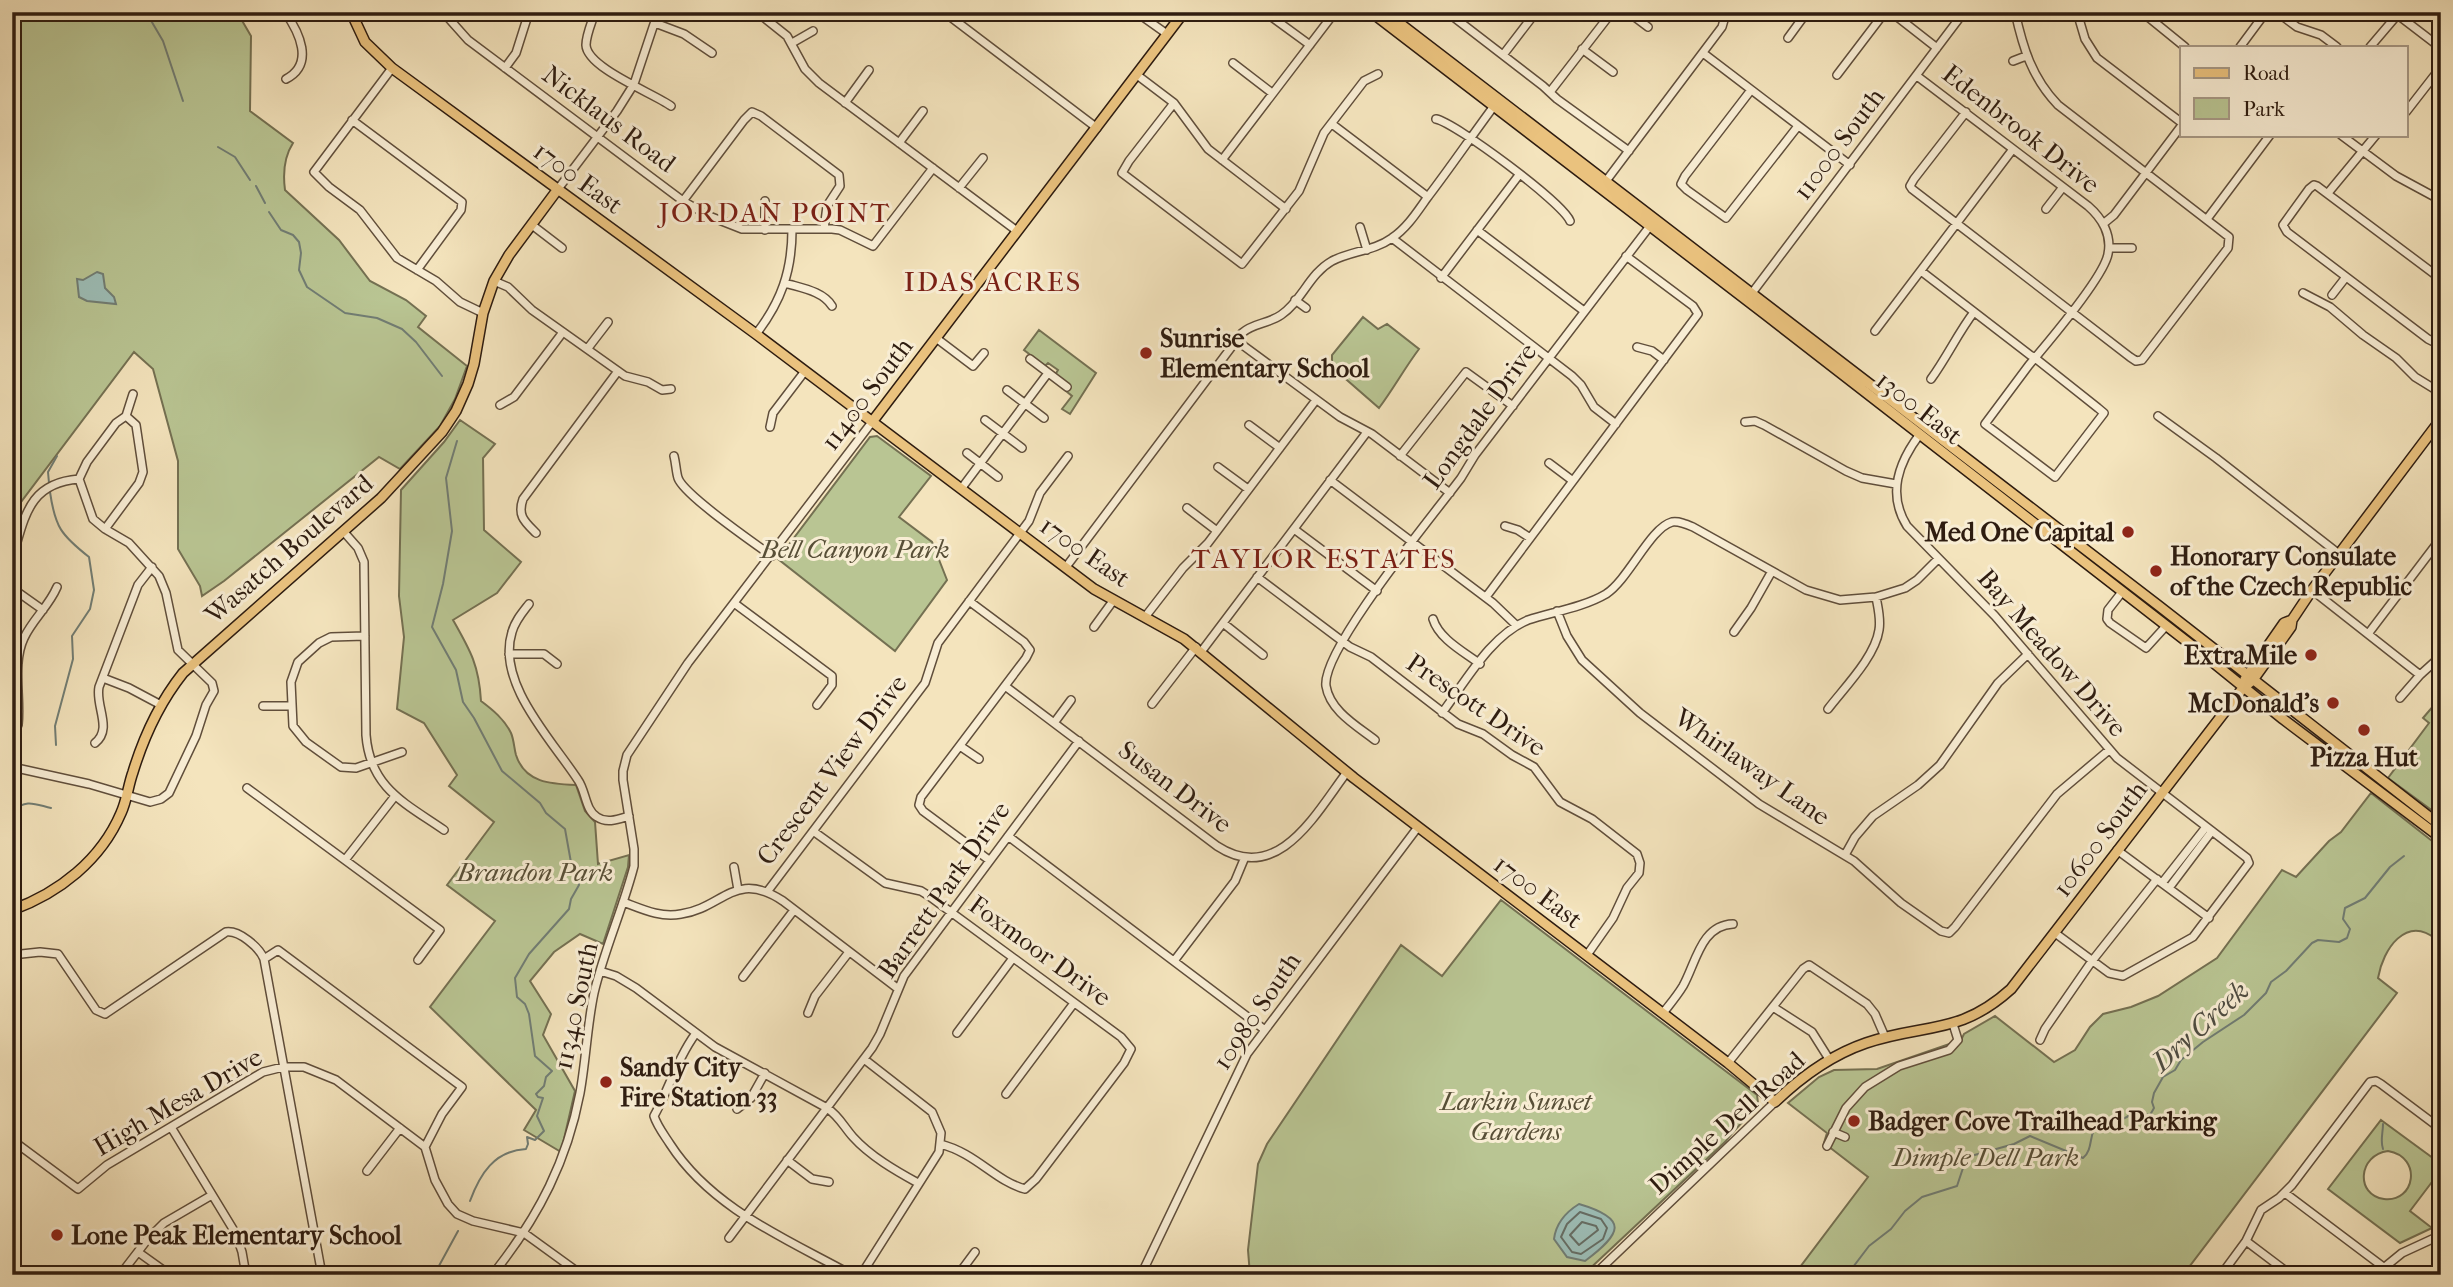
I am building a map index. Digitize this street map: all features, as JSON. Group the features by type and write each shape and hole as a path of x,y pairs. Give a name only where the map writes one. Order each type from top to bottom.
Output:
{"main road":[{"name":"1700 East","path":"351,12 365,42 392,68 756,334 1113,601 1172,630 1198,649 1347,772 1728,1063 1775,1102"},
{"name":"11400 South","path":"872,422 1184,12"},
{"name":"1300 East","path":"1371,12 1494,106 1604,185"},
{"name":"1300 East","path":"1385,12 1604,185 1967,458 2441,826"},
{"name":"Wasatch Boulevard","path":"12,910 53,891 87,863 110,833 128,795 141,751 161,705 191,664 391,488 451,420 471,375 483,313 494,281 558,189"},
{"name":"1300 East","path":"1750,296 1920,434 2243,688 2441,838"},
{"name":"10600 South","path":"1986,1010 2020,980 2117,850 2291,627 2292,620 2312,590 2438,430 2441,419"},
{"path":"1920,434 1927,433 1967,458"},
{"name":"Dimple Dell Road","path":"1775,1102 1797,1082 1829,1059 1847,1050 1885,1037 1953,1024 1986,1010"}],"street":[{"path":"285,12 298,33 302,49 300,67 286,79"},
{"name":"Nicklaus Road","path":"443,12 461,34 683,201 736,228 840,230 873,246 933,168"},
{"path":"505,68 516,53 529,12"},
{"path":"595,12 586,44 588,52 610,72 671,106"},
{"path":"558,189 634,85 658,12"},
{"path":"757,12 792,43 812,77 1017,231"},
{"path":"944,12 1097,128"},
{"path":"1136,12 1167,34"},
{"path":"1222,160 1335,12"},
{"path":"1447,12 1557,99 1629,151"},
{"path":"1503,55 1535,12"},
{"path":"1550,92 1612,12"},
{"path":"1628,12 1648,27"},
{"path":"1604,185 1724,24 1719,12"},
{"path":"1788,38 1807,12"},
{"path":"1837,75 1885,12"},
{"path":"1891,12 1937,48"},
{"name":"11000 South","path":"1750,296 1964,12"},
{"path":"1966,113 1910,187 2071,312 2139,361 2228,248 2230,239 2225,232 2057,105 2039,82 2026,56 2015,12"},
{"path":"2077,12 2085,39 2097,58 2180,122"},
{"path":"2142,12 2184,46"},
{"path":"2241,46 2266,12"},
{"path":"2277,12 2297,27 2321,36 2336,46"},
{"path":"2371,46 2397,13 2441,48"},
{"path":"1269,15 1310,46"},
{"path":"655,23 684,34 712,53"},
{"path":"792,43 813,32"},
{"path":"1582,49 1613,72"},
{"path":"1703,53 1850,165"},
{"path":"2013,61 2026,56"},
{"path":"1233,63 1272,93"},
{"path":"2408,109 2441,67"},
{"path":"392,68 314,172 360,210 397,258 436,281 465,305 483,313"},
{"path":"845,103 869,71"},
{"path":"1174,103 1122,173 1242,264 1298,191 1320,141 1332,124 1364,80 1378,74"},
{"path":"1137,75 1174,103 1203,143 1286,209"},
{"name":"Edenbrook Drive","path":"1917,76 2094,211 2107,231 2109,248"},
{"path":"1751,90 1681,184 1727,218 1798,126"},
{"path":"1066,567 1237,341 1252,326 1280,315 1324,266 1392,238 1428,197 1494,106"},
{"path":"899,143 923,111"},
{"path":"683,201 752,112 839,175 840,186 827,206 824,229"},
{"path":"1436,119 1453,125 1519,174 1560,206 1570,221"},
{"path":"352,120 462,202 461,210 417,270"},
{"path":"1332,124 1428,197"},
{"path":"2103,224 2114,215 2180,127"},
{"path":"2207,219 2269,136"},
{"path":"2342,136 2396,176 2432,196"},
{"path":"2328,193 2375,136"},
{"path":"1875,331 2013,149"},
{"path":"959,188 983,158"},
{"path":"1441,278 1519,174"},
{"path":"2440,343 2428,339 2283,227 2292,211 2314,185 2441,279"},
{"path":"2046,209 2063,187"},
{"path":"765,201 765,230"},
{"name":"Longdale Drive","path":"1375,740 1339,712 1329,695 1327,670 1341,641 1475,456 1653,222"},
{"path":"532,225 562,248"},
{"path":"1360,227 1367,250"},
{"path":"756,334 776,306 785,283 790,262 792,230"},
{"path":"1477,230 1584,311"},
{"path":"1392,238 1577,380 1594,407 1616,424"},
{"path":"1921,271 2035,358 2104,413 2055,477 1985,424 2035,358 2071,312 2103,268 2109,248 2132,248"},
{"path":"1486,597 1698,312 1626,256"},
{"path":"2332,295 2346,277"},
{"path":"494,281 508,287 532,310 618,371 662,390 671,389"},
{"path":"785,283 821,295 832,306"},
{"path":"2303,293 2330,307 2396,358 2415,377 2441,393"},
{"path":"1295,300 1306,307"},
{"path":"1931,379 1974,312"},
{"path":"588,348 608,322"},
{"path":"500,405 514,397 563,332"},
{"path":"936,338 973,366 984,353"},
{"path":"1237,341 1450,493"},
{"path":"1637,347 1652,351 1664,360"},
{"path":"1030,359 1067,387"},
{"path":"536,533 521,518 523,499 618,371"},
{"path":"770,427 774,413 805,371"},
{"path":"1400,456 1466,372 1513,406"},
{"path":"961,489 1048,373"},
{"path":"1007,390 1044,418"},
{"path":"12,767 155,802 164,798 170,790 214,691 212,683 176,647 166,593 152,567 129,543 105,529 91,516 79,479 87,462 116,423 126,416 132,394"},
{"path":"1145,617 1182,568 1217,531 1317,400"},
{"path":"105,529 139,483 143,472 136,425 126,416"},
{"path":"2158,416 2225,464 2339,554"},
{"path":"985,420 1022,448"},
{"path":"1745,422 1755,421 1764,425 1862,478 1896,485"},
{"name":"11400 South","path":"629,817 623,771 627,755 688,663 872,422"},
{"path":"1249,425 1280,448"},
{"path":"1152,704 1223,623 1367,432"},
{"name":"Bay Meadow Drive","path":"1920,434 1905,455 1896,485 1897,503 1902,519 1915,536 1985,605 2125,766 2247,858 2249,863 2209,918"},
{"path":"967,453 998,477"},
{"path":"674,456 678,478 690,493 772,556"},
{"name":"Crescent View Drive","path":"767,892 925,683 938,643 1021,533 1032,517 1040,494 1068,456"},
{"path":"1549,463 1573,481"},
{"path":"1218,467 1248,489"},
{"path":"12,559 24,518 33,500 52,485 79,479"},
{"path":"1330,480 1486,597 1516,625"},
{"path":"1187,509 1217,531"},
{"path":"1442,713 1496,642 1516,625 1594,599 1611,590 1625,576 1657,533 1671,523 1678,522 1693,527 1806,590 1828,598 1852,601 1905,588 1938,559"},
{"path":"1505,526 1530,538"},
{"path":"1294,529 1377,591"},
{"path":"343,531 358,548 364,562 366,735 373,764 380,781 395,796 443,830"},
{"path":"2368,634 2441,538"},
{"path":"94,743 103,735 104,730 98,701 103,678 141,579 152,567"},
{"path":"1734,632 1772,571"},
{"name":"Prescott Drive","path":"1257,577 1341,641 1377,661 1442,713 1463,727 1489,737 1512,755 1534,766 1559,803 1592,819 1637,855 1639,873 1621,899 1613,918 1587,955"},
{"path":"18,726 18,677 22,644 57,587"},
{"path":"12,588 43,610"},
{"path":"2312,590 2420,676"},
{"path":"2122,592 2108,610 2107,619 2138,645 2146,648 2151,646 2166,626"},
{"path":"1828,709 1877,640 1880,628 1875,597"},
{"path":"969,601 1024,642 1030,650 921,797 919,805 923,811 989,860"},
{"path":"1094,627 1113,601"},
{"path":"734,603 832,677 832,685 817,705"},
{"path":"528,604 513,628 509,654 518,690 579,782 591,812 607,821 629,817"},
{"name":"Whirlaway Lane","path":"1557,611 1567,636 1582,660 1640,713 1759,803 1845,855 1901,903 1932,926 1949,933 1962,920 2057,794 2109,750"},
{"path":"1433,620 1442,635 1479,664"},
{"path":"1223,623 1263,655"},
{"path":"365,636 331,637 302,657 292,675 291,706 296,733 334,763 349,769 373,764 402,752"},
{"path":"12,642 22,644"},
{"path":"509,654 544,654 557,664"},
{"path":"1845,855 1855,837 1873,816 1918,785 1940,765 1998,683 2028,654"},
{"path":"2400,698 2441,656"},
{"path":"103,678 161,705"},
{"name":"Susan Drive","path":"1005,686 1217,846 1245,857 1269,855 1287,846 1303,830 1347,772"},
{"path":"1054,723 1071,700"},
{"path":"263,706 291,706"},
{"name":"Barrett Park Drive","path":"729,1238 864,1059 880,1034 897,988 1079,741"},
{"path":"960,746 979,759"},
{"path":"247,789 440,930 418,960"},
{"path":"345,860 395,796"},
{"name":"11340 South","path":"497,1269 524,1233 562,1161 573,1121 599,973 635,858 629,817"},
{"name":"10980 South","path":"1140,1275 1240,1067 1418,827"},
{"path":"2040,1040 2048,1023 2092,961 2209,829"},
{"name":"Foxmoor Drive","path":"813,831 876,879 893,887 921,891 1121,1037 1131,1049 1124,1063 1044,1169 1025,1189 1010,1183 969,1155 940,1144"},
{"path":"1008,836 1265,1030"},
{"path":"2055,933 2109,973 2123,976 2193,937 2209,918 2117,850"},
{"path":"1174,961 1235,881 1245,857"},
{"path":"734,867 738,890"},
{"path":"622,902 657,914 682,914 696,911 738,890 767,892 897,988"},
{"path":"743,977 794,910"},
{"path":"1663,1013 1684,984 1700,948 1708,937 1718,927 1733,924"},
{"path":"13,958 40,952 58,954 101,1014 109,1013 231,931 259,950 264,959 322,1275"},
{"path":"264,959 278,950 462,1087 442,1114 425,1147 435,1180 448,1204 457,1214 473,1221 524,1233 582,1275"},
{"path":"808,1013 816,996 849,951"},
{"path":"957,1033 1013,958"},
{"path":"1728,1063 1803,968 1809,965 1867,1004 1875,1014 1885,1037"},
{"path":"599,973 616,976 715,1047 827,1108 836,1114 860,1144 918,1183"},
{"path":"1006,1094 1074,1003"},
{"path":"1773,1007 1812,1032 1829,1059"},
{"path":"1828,1146 1846,1108 1875,1078 1899,1066 1953,1048 1958,1040 1953,1024"},
{"path":"696,1033 678,1060 666,1096 654,1119 696,1177 745,1216 852,1275"},
{"path":"861,1275 936,1159 940,1144 938,1122 932,1112 864,1059"},
{"name":"High Mesa Drive","path":"12,1140 78,1189 107,1165 256,1076 283,1067 304,1067 325,1074 425,1147"},
{"path":"737,1109 751,1098 765,1073"},
{"path":"2221,1275 2246,1241 2261,1210 2285,1193 2372,1081 2381,1084 2441,1129"},
{"name":"Dimple Dell Road","path":"1594,1275 1775,1102"},
{"path":"171,1127 236,1234 246,1275"},
{"path":"367,1171 400,1128"},
{"path":"1833,1132 1845,1137"},
{"path":"787,1160 812,1179 829,1182"},
{"path":"2285,1193 2394,1275"},
{"path":"120,1275 164,1223 212,1195"},
{"path":"2375,1275 2411,1248 2441,1235"},
{"path":"2246,1241 2291,1275"},
{"path":"138,1252 166,1272"},
{"path":"958,1275 975,1252"}],"green space":[{"path":"12,12 237,12 251,36 250,111 293,143 285,166 285,190 339,240 370,281 406,300 426,316 418,327 467,366 455,399 440,426 400,469 379,457 202,596 200,586 178,549 178,461 153,369 134,352 12,514"},
{"path":"1363,317 1378,329 1387,324 1419,349 1379,408 1332,367 1332,355"},
{"path":"1039,330 1096,373 1070,414 1062,409 1072,396 1066,391 1070,386 1055,375 1058,370 1048,363 1045,366 1024,350"},
{"name":"Brandon Park","path":"460,420 495,444 483,458 484,530 521,562 497,593 453,620 473,658 481,701 498,715 508,728 520,764 532,777 557,784 576,785 585,811 595,822 598,864 629,855 628,867 603,944 580,934 554,952 530,981 551,1014 543,1035 575,1091 561,1152 524,1130 536,1110 430,1007 495,921 447,885 494,822 449,786 457,775 424,723 397,709 404,637 399,596 401,490"},
{"name":"Bell Canyon Park","path":"877,436 931,476 899,517 932,542 947,580 895,651 778,559 870,437"},
{"path":"2441,697 2441,817 2388,778 2429,723 2423,718"},
{"name":"Dimple Dell Park","path":"2371,793 2441,848 2441,938 2436,939 2415,931 2406,933 2391,947 2378,978 2397,993 2183,1275 1794,1275 1868,1177 1824,1143 1827,1133 1788,1103 1819,1077 1834,1070 1877,1069 1961,1040 1964,1034 1995,1016 2054,1062 2075,1050 2090,1027 2103,1014 2158,996 2217,958 2282,870 2296,877 2329,841 2341,832"},
{"name":"Larkin Sunset Gardens","path":"1501,900 1757,1095 1758,1103 1726,1141 1583,1275 1250,1275 1248,1250 1258,1164 1267,1144 1401,945 1442,976"},
{"path":"2381,1120 2441,1164 2441,1170 2410,1211 2432,1228 2400,1243 2328,1189","holes":["2388,1151 2399,1155 2410,1170 2408,1187 2403,1194 2395,1198 2375,1196 2365,1183 2366,1167 2378,1154"]}],"water":[{"path":"97,272 103,274 105,288 114,297 116,304 87,301 79,297 77,279 83,280"},
{"path":"1579,1204 1607,1215 1615,1228 1606,1243 1585,1261 1567,1257 1554,1239 1562,1218"}],"waterway":[{"path":"146,12 163,41 183,101"},
{"path":"218,147 235,157 250,180"},
{"path":"256,186 265,203"},
{"path":"269,212 281,230 293,235 299,242 299,270 307,287 345,313 377,318 402,329 416,342 442,376"},
{"path":"457,441 446,478 452,531 432,627 456,670 463,702 502,771 540,803 546,813 565,829 572,868 577,873 579,885 569,909 529,954 515,978 517,997 525,1004 529,1014 535,1056 552,1071 536,1094 543,1098 537,1116 544,1131 535,1140 527,1137 526,1149 505,1154 497,1159 478,1182 470,1201"},
{"path":"49,483 48,472 57,456"},
{"path":"50,492 54,514 61,529 89,557 94,590 90,609 72,636 73,659 55,726 56,745"},
{"path":"12,811 26,804 51,808"},
{"name":"Dry Creek","path":"1847,1275 1869,1246 1891,1229 1905,1211 1922,1197 1957,1186 1964,1165 1971,1156 2014,1144 2030,1136 2083,1158 2089,1150 2093,1131 2098,1123 2123,1119 2136,1109 2150,1115 2154,1108 2154,1093 2163,1077 2175,1070 2181,1060 2203,1042 2244,1015 2266,993 2271,982 2286,971 2312,943 2318,940 2339,942 2347,938 2350,929 2343,919 2345,908 2365,898 2390,867 2404,856"},
{"path":"2383,1124 2383,1149"},
{"path":"434,1275 458,1231"}],"place":[{"name":"Sunrise Elementary School","path":"1146,353"},
{"name":"Med One Capital","path":"2128,532"},
{"name":"Honorary Consulate of the Czech Republic","path":"2156,571"},
{"name":"ExtraMile","path":"2311,655"},
{"name":"McDonald's","path":"2333,703"},
{"name":"Pizza Hut","path":"2364,730"},
{"name":"Sandy City Fire Station 33","path":"606,1082"},
{"name":"Badger Cove Trailhead Parking","path":"1854,1121"},
{"name":"Lone Peak Elementary School","path":"57,1235"}],"district":[{"name":"JORDAN POINT","path":"775,212"},
{"name":"IDAS ACRES","path":"993,281"},
{"name":"TAYLOR ESTATES","path":"1324,558"}]}
